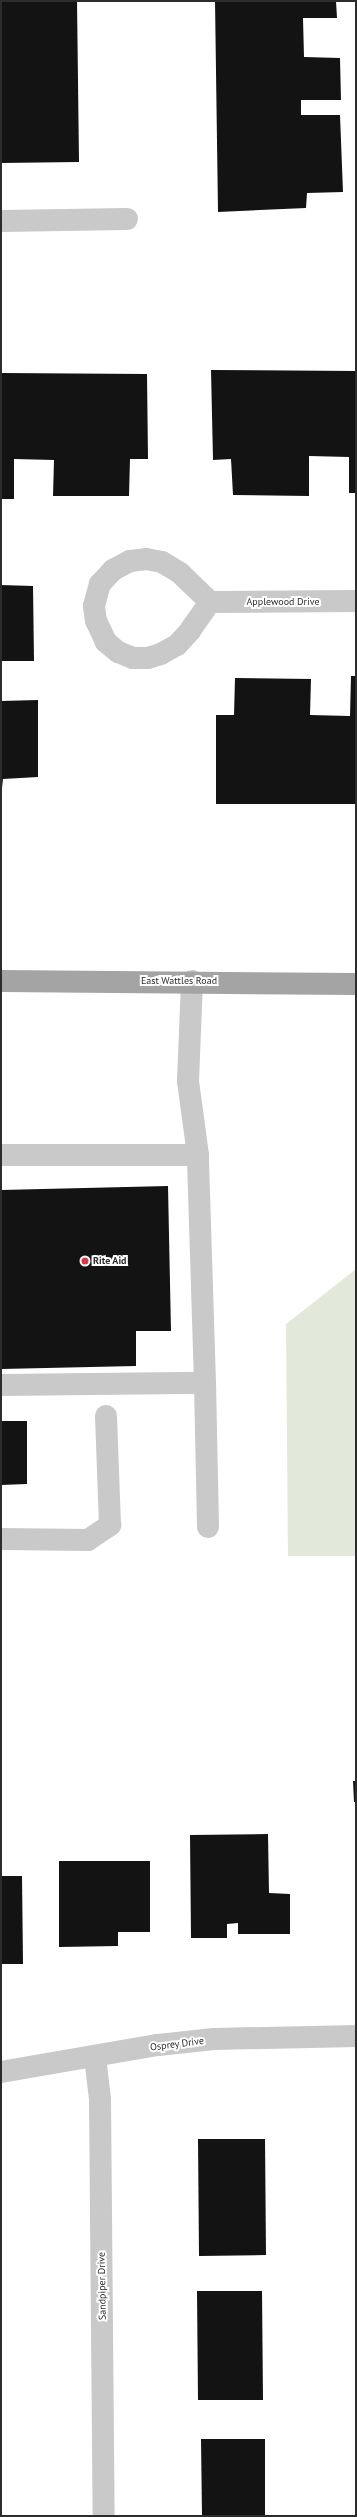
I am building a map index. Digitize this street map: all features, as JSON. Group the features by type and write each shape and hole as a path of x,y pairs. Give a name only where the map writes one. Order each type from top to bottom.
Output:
{"main road":[{"name":"East Wattles Road","path":"1,981 192,981 356,984"}],"street":[{"path":"1,221 126,219"},
{"path":"146,559 162,562 180,573 210,602 190,631 177,645 161,654 148,658 133,658 118,652 106,642 96,620 94,606 100,584 113,570 130,561 146,559"},
{"name":"Applewood Drive","path":"210,602 356,601"},
{"path":"192,981 188,1081 198,1155 208,1527"},
{"path":"1,1155 198,1155"},
{"path":"1,1385 205,1383"},
{"path":"1,1539 88,1540 110,1525 106,1416"},
{"name":"Osprey Drive","path":"1,2072 158,2045 214,2039 356,2036"},
{"name":"Sandpiper Drive","path":"95,2057 100,2099 104,2516"}],"green space":[{"path":"356,1269 356,1556 288,1556 286,1324"}],"building":[{"path":"1,1 77,1 79,162 1,163"},
{"path":"215,1 336,1 337,18 303,18 304,57 340,58 341,100 301,100 301,115 340,115 343,192 307,193 306,208 218,212"},
{"path":"211,370 356,371 356,493 349,493 349,457 309,456 309,496 233,495 231,459 213,460"},
{"path":"1,373 147,374 148,459 130,459 129,496 53,496 54,460 14,459 14,499 1,499"},
{"path":"1,585 33,586 34,661 1,661"},
{"path":"351,676 356,676 356,804 216,804 216,715 234,715 235,678 311,679 310,715 350,716"},
{"path":"38,700 38,777 3,779 1,797 1,701"},
{"name":"Rite Aid","path":"168,1186 171,1331 136,1331 136,1366 1,1369 1,1190"},
{"path":"1,1421 27,1421 27,1484 1,1485"},
{"path":"353,1781 356,1781 356,1802 354,1802"},
{"path":"268,1834 269,1893 290,1894 290,1934 238,1934 238,1923 227,1924 227,1938 191,1938 190,1835"},
{"path":"59,1861 150,1861 150,1932 118,1932 118,1946 59,1947"},
{"path":"1,1876 22,1876 23,1964 1,1964"},
{"path":"198,2139 265,2139 266,2255 199,2256"},
{"path":"197,2291 262,2291 263,2400 198,2400"},
{"path":"201,2439 265,2439 265,2516 202,2516"}],"place":[{"name":"Rite Aid","path":"85,1261"}]}
